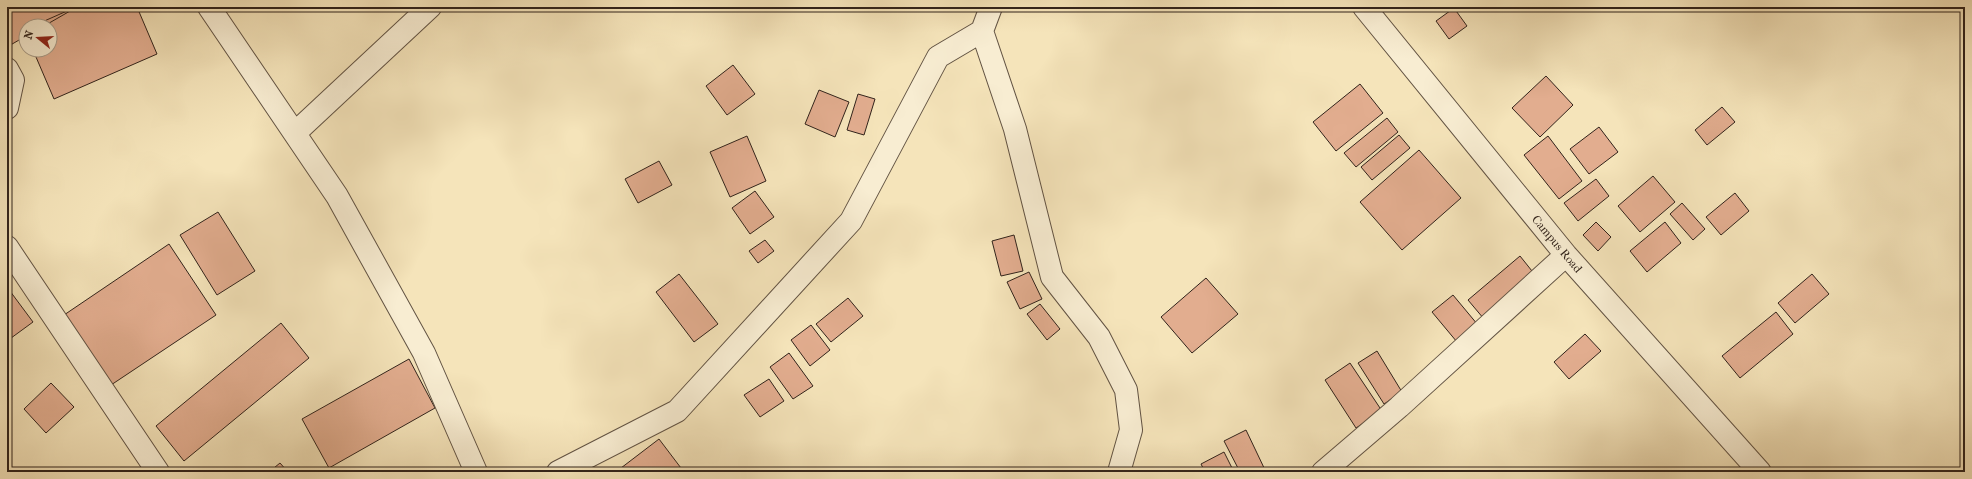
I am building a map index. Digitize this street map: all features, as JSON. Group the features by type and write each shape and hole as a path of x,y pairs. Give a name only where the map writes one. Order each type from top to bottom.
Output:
{"street":[{"path":"210,7 337,196 424,353 476,472"},
{"path":"295,133 430,7"},
{"path":"558,472 581,466 677,411 852,221 938,57 982,31 991,7"},
{"name":"Campus Road","path":"1376,11 1566,255 1760,472"},
{"path":"982,31 1015,128 1052,277 1099,337 1126,390 1131,430 1120,472"},
{"path":"7,68 14,80 7,108"},
{"path":"7,247 158,472"},
{"path":"1323,472 1399,407 1566,255"}],"building":[{"path":"7,7 77,7 58,18 18,18 18,41 7,47"},
{"path":"76,7 137,7 157,54 54,99 36,58 58,58 58,18 51,18"},
{"path":"1454,8 1467,26 1449,39 1436,21"},
{"path":"733,65 755,94 727,115 706,86"},
{"path":"1546,76 1573,105 1540,137 1512,108"},
{"path":"1360,84 1383,113 1336,151 1313,122"},
{"path":"819,90 849,102 835,137 805,124"},
{"path":"858,94 875,99 864,135 847,130"},
{"path":"1722,107 1735,122 1707,145 1695,130"},
{"path":"1387,118 1398,132 1356,167 1344,153"},
{"path":"1599,127 1618,152 1589,174 1570,149"},
{"path":"1399,135 1410,148 1372,180 1361,167"},
{"path":"747,136 766,181 730,197 710,152"},
{"path":"1548,136 1582,181 1559,199 1524,155"},
{"path":"1419,150 1461,198 1402,250 1360,202"},
{"path":"659,161 672,185 638,203 625,179"},
{"path":"1653,176 1675,202 1640,232 1618,206"},
{"path":"1596,179 1609,196 1578,221 1564,203"},
{"path":"755,191 774,217 750,234 732,208"},
{"path":"1735,193 1749,211 1721,235 1706,217"},
{"path":"1682,203 1705,229 1693,240 1670,214"},
{"path":"218,212 255,271 217,295 180,235"},
{"path":"1596,222 1611,237 1598,251 1583,235"},
{"path":"1665,222 1681,243 1647,272 1630,251"},
{"path":"1014,235 1023,271 1001,276 992,241"},
{"path":"765,240 774,251 758,263 749,251"},
{"path":"169,244 216,315 111,385 64,315"},
{"path":"1520,256 1536,276 1484,319 1468,300"},
{"path":"1029,272 1042,299 1020,309 1007,282"},
{"path":"679,274 718,324 694,342 656,292"},
{"path":"1812,274 1829,294 1795,323 1778,303"},
{"path":"1206,278 1238,314 1192,353 1161,317"},
{"path":"7,287 33,322 7,341"},
{"path":"1453,295 1478,325 1457,342 1432,312"},
{"path":"848,298 863,316 831,342 816,324"},
{"path":"1040,304 1060,329 1047,340 1027,314"},
{"path":"1776,312 1793,334 1740,378 1722,356"},
{"path":"281,323 309,358 184,461 156,426"},
{"path":"811,325 830,350 810,366 791,340"},
{"path":"1585,334 1601,351 1569,379 1554,362"},
{"path":"1377,351 1402,392 1384,404 1358,363"},
{"path":"789,353 813,386 793,399 770,367"},
{"path":"409,359 435,408 329,468 302,419"},
{"path":"1350,363 1382,411 1356,428 1325,380"},
{"path":"769,379 784,401 760,417 744,395"},
{"path":"51,383 74,407 46,433 24,409"},
{"path":"1246,430 1266,472 1240,472 1224,441"},
{"path":"659,439 684,472 624,472 621,468"},
{"path":"1224,452 1234,472 1205,472 1201,464"},
{"path":"280,463 288,472 269,472"}]}
